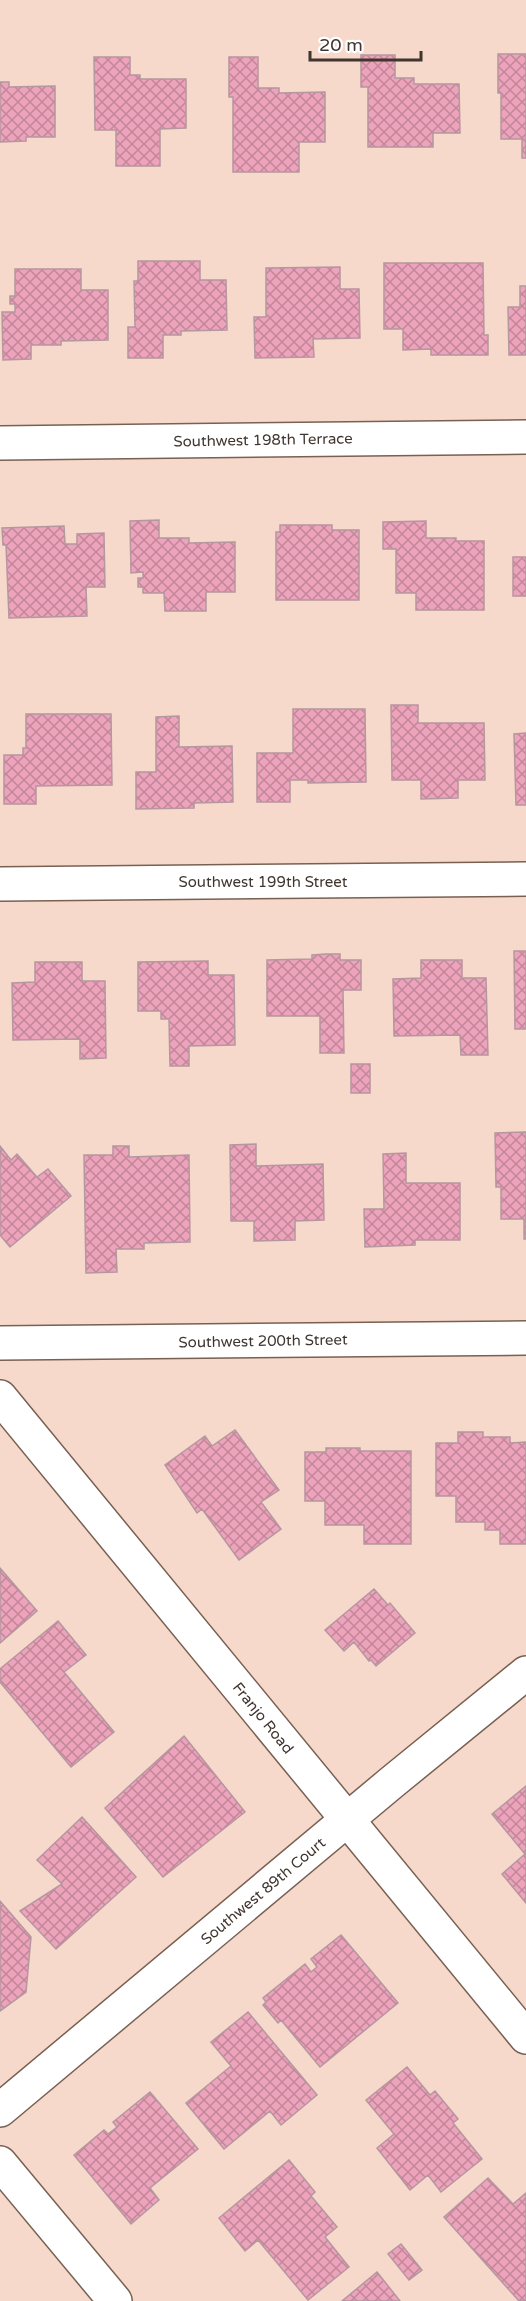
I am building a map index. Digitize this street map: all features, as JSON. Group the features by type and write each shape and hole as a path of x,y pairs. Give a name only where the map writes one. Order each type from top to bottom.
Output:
{"street":[{"name":"Southwest 198th Terrace","path":"0,443 526,437"},
{"name":"Southwest 199th Street","path":"0,884 526,879"},
{"name":"Southwest 200th Street","path":"0,1343 526,1338"},
{"name":"Franjo Road","path":"0,1397 526,2037"},
{"name":"Southwest 89th Court","path":"0,2110 526,1673"},
{"path":"0,2163 115,2301"}],"building":[{"path":"498,54 526,54 526,158 522,158 522,139 501,139"},
{"path":"361,55 395,55 395,78 414,78 414,84 459,84 460,133 433,133 433,147 368,147 368,87 361,87"},
{"path":"94,57 130,57 130,75 140,75 140,79 186,79 186,128 160,129 160,166 116,166 116,130 95,130"},
{"path":"229,57 258,57 258,88 279,88 279,93 325,92 325,142 299,142 299,172 233,172 233,97 229,97"},
{"path":"0,82 9,82 9,87 55,86 55,137 26,137 26,141 0,142"},
{"path":"138,261 200,261 200,280 226,280 227,330 181,331 181,335 163,335 163,358 128,358 128,327 135,327 134,281 138,281"},
{"path":"384,263 483,263 484,335 488,335 488,355 431,355 431,349 403,350 403,329 384,329"},
{"path":"340,267 340,289 359,289 360,338 313,339 314,357 255,358 254,317 266,317 266,268"},
{"path":"15,269 81,269 81,290 108,290 108,340 61,341 61,345 31,345 31,359 3,360 2,312 15,312 15,304 10,304 10,296 15,296"},
{"path":"520,286 526,286 526,355 509,355 508,307 520,307"},
{"path":"159,520 159,538 189,538 189,543 235,542 235,592 206,592 206,611 165,611 164,593 143,593 143,587 138,587 138,578 143,578 143,572 131,573 130,521"},
{"path":"426,521 426,538 484,541 484,610 416,610 416,593 396,593 396,549 383,549 383,522"},
{"path":"280,525 332,525 332,530 359,530 359,600 276,600 276,532 280,532"},
{"path":"64,526 65,544 77,544 77,534 104,533 105,587 86,587 87,616 9,618 6,545 3,545 2,528"},
{"path":"513,557 526,557 526,596 513,596"},
{"path":"391,705 418,705 418,723 484,723 485,780 458,780 458,798 421,799 421,780 392,780"},
{"path":"293,709 365,709 366,782 308,783 308,780 290,780 290,802 257,802 257,753 293,753"},
{"path":"26,714 111,714 112,785 36,786 36,804 4,804 4,755 23,755 23,748 26,748"},
{"path":"179,716 179,747 232,746 233,802 194,803 194,808 136,809 136,772 156,772 156,717"},
{"path":"526,733 526,805 516,805 514,734"},
{"path":"514,951 526,951 526,1029 515,1029"},
{"path":"340,954 340,960 361,960 361,990 343,990 344,1053 320,1053 320,1016 267,1016 267,960 312,959 312,955"},
{"path":"421,960 462,960 462,978 486,978 488,1055 461,1055 460,1035 394,1036 393,979 421,978"},
{"path":"208,961 208,975 234,975 235,1045 189,1046 189,1066 170,1066 169,1019 161,1019 161,1011 138,1011 138,962"},
{"path":"35,962 82,962 82,981 105,981 106,1058 80,1059 80,1039 13,1040 12,983 35,982"},
{"path":"351,1064 370,1064 370,1093 351,1093"},
{"path":"526,1132 526,1239 524,1239 524,1219 501,1219 501,1187 496,1187 495,1133"},
{"path":"256,1144 256,1166 323,1164 324,1220 295,1221 295,1240 254,1241 254,1221 231,1221 230,1145"},
{"path":"0,1146 11,1160 17,1154 37,1177 48,1169 71,1196 10,1247 0,1235"},
{"path":"113,1146 129,1146 129,1157 189,1155 190,1242 144,1243 144,1249 116,1249 117,1272 86,1273 84,1155 113,1155"},
{"path":"406,1153 406,1183 460,1183 460,1240 415,1240 415,1245 365,1247 364,1209 384,1209 383,1154"},
{"path":"235,1430 279,1490 261,1502 281,1529 239,1560 202,1509 197,1513 165,1465 205,1436 212,1446"},
{"path":"458,1432 483,1432 483,1437 510,1437 510,1443 526,1442 526,1544 500,1544 500,1530 485,1530 485,1522 456,1522 456,1496 436,1496 436,1443 458,1443"},
{"path":"326,1448 411,1451 411,1544 364,1544 364,1525 325,1525 325,1501 305,1501 305,1452 326,1452"},
{"path":"0,1568 37,1611 0,1643"},
{"path":"374,1589 388,1605 390,1603 415,1633 376,1666 354,1642 344,1651 325,1630"},
{"path":"58,1621 86,1655 64,1672 114,1732 71,1767 0,1682 0,1669"},
{"path":"184,1736 245,1812 163,1877 105,1808"},
{"path":"526,1786 526,1903 502,1874 525,1854 492,1814"},
{"path":"82,1817 136,1877 56,1949 20,1911 62,1884 37,1860"},
{"path":"0,1901 31,1937 26,1992 0,2011"},
{"path":"341,1935 398,2003 320,2067 281,2020 278,2023 263,2005 266,2002 263,1998 305,1964 311,1972 317,1967 311,1959"},
{"path":"248,2012 317,2095 281,2125 270,2111 224,2149 186,2103 231,2066 211,2042"},
{"path":"407,2067 430,2095 435,2091 458,2119 453,2123 482,2159 441,2192 428,2175 410,2190 377,2148 394,2134 366,2100"},
{"path":"150,2092 198,2149 150,2188 159,2200 131,2224 74,2155 104,2130 108,2134 117,2127 113,2122"},
{"path":"289,2160 315,2192 311,2196 337,2227 325,2237 349,2267 308,2300 258,2240 245,2251 219,2218"},
{"path":"488,2178 513,2204 526,2193 526,2301 519,2301 444,2217"},
{"path":"401,2244 422,2270 409,2280 388,2254"},
{"path":"377,2272 400,2301 342,2301"}]}
